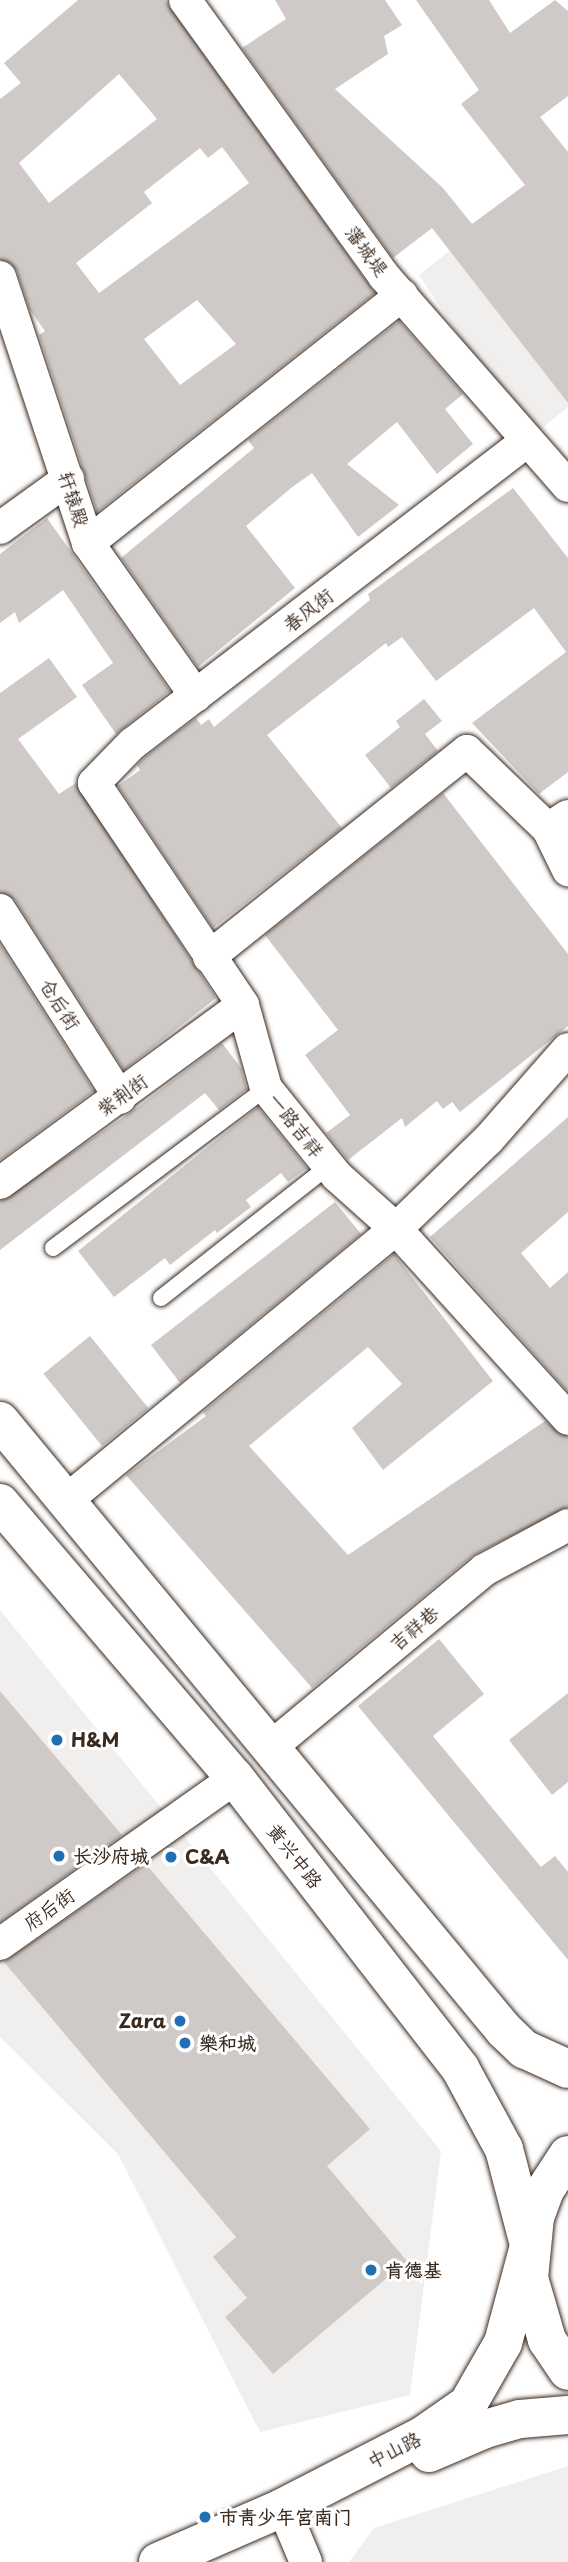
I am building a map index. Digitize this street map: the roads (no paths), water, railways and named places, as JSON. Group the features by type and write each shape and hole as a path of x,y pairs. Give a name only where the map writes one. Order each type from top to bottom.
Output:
{"main road":[{"path":"0,1421 68,1499 504,2030 524,2049 568,2069"},
{"name":"黄兴中路","path":"0,1503 235,1778 471,2084 504,2149 530,2245"},
{"name":"中山路","path":"158,2562 294,2502 422,2436 468,2404 503,2343 545,2190 568,2155"},
{"path":"530,2245 535,2310 547,2340 568,2371"},
{"name":"中山路","path":"204,2562 290,2524 476,2432 520,2419 568,2415"}],"street":[{"name":"藩城堤","path":"185,0 384,276 568,486"},
{"name":"轩辕殿","path":"0,278 88,543 196,696"},
{"path":"88,543 402,295"},
{"name":"春风街","path":"94,783 134,743 527,441"},
{"path":"0,528 68,479"},
{"path":"209,957 467,751 558,822 568,870"},
{"name":"一路吉祥","path":"94,783 243,1005 266,1088 329,1166 396,1229 568,1419"},
{"name":"仓后街","path":"0,910 120,1098"},
{"name":"紫荆街","path":"0,1183 120,1098 243,1005"},
{"path":"68,1499 396,1229 488,1140 568,1049"},
{"name":"吉祥巷","path":"271,1747 484,1570 568,1525"},
{"name":"府后街","path":"0,1944 235,1778"},
{"path":"290,2524 306,2562"}],"lane":[{"path":"53,1248 266,1088"},
{"path":"161,1298 329,1166"}],"place":[{"name":"H&M","path":"57,1740"},
{"name":"长沙府城","path":"59,1856"},
{"name":"C&A","path":"171,1857"},
{"name":"Zara","path":"180,2021"},
{"name":"樂和城","path":"185,2043"},
{"name":"肯德基","path":"371,2270"},
{"name":"市青少年宫南门","path":"205,2517"}]}
